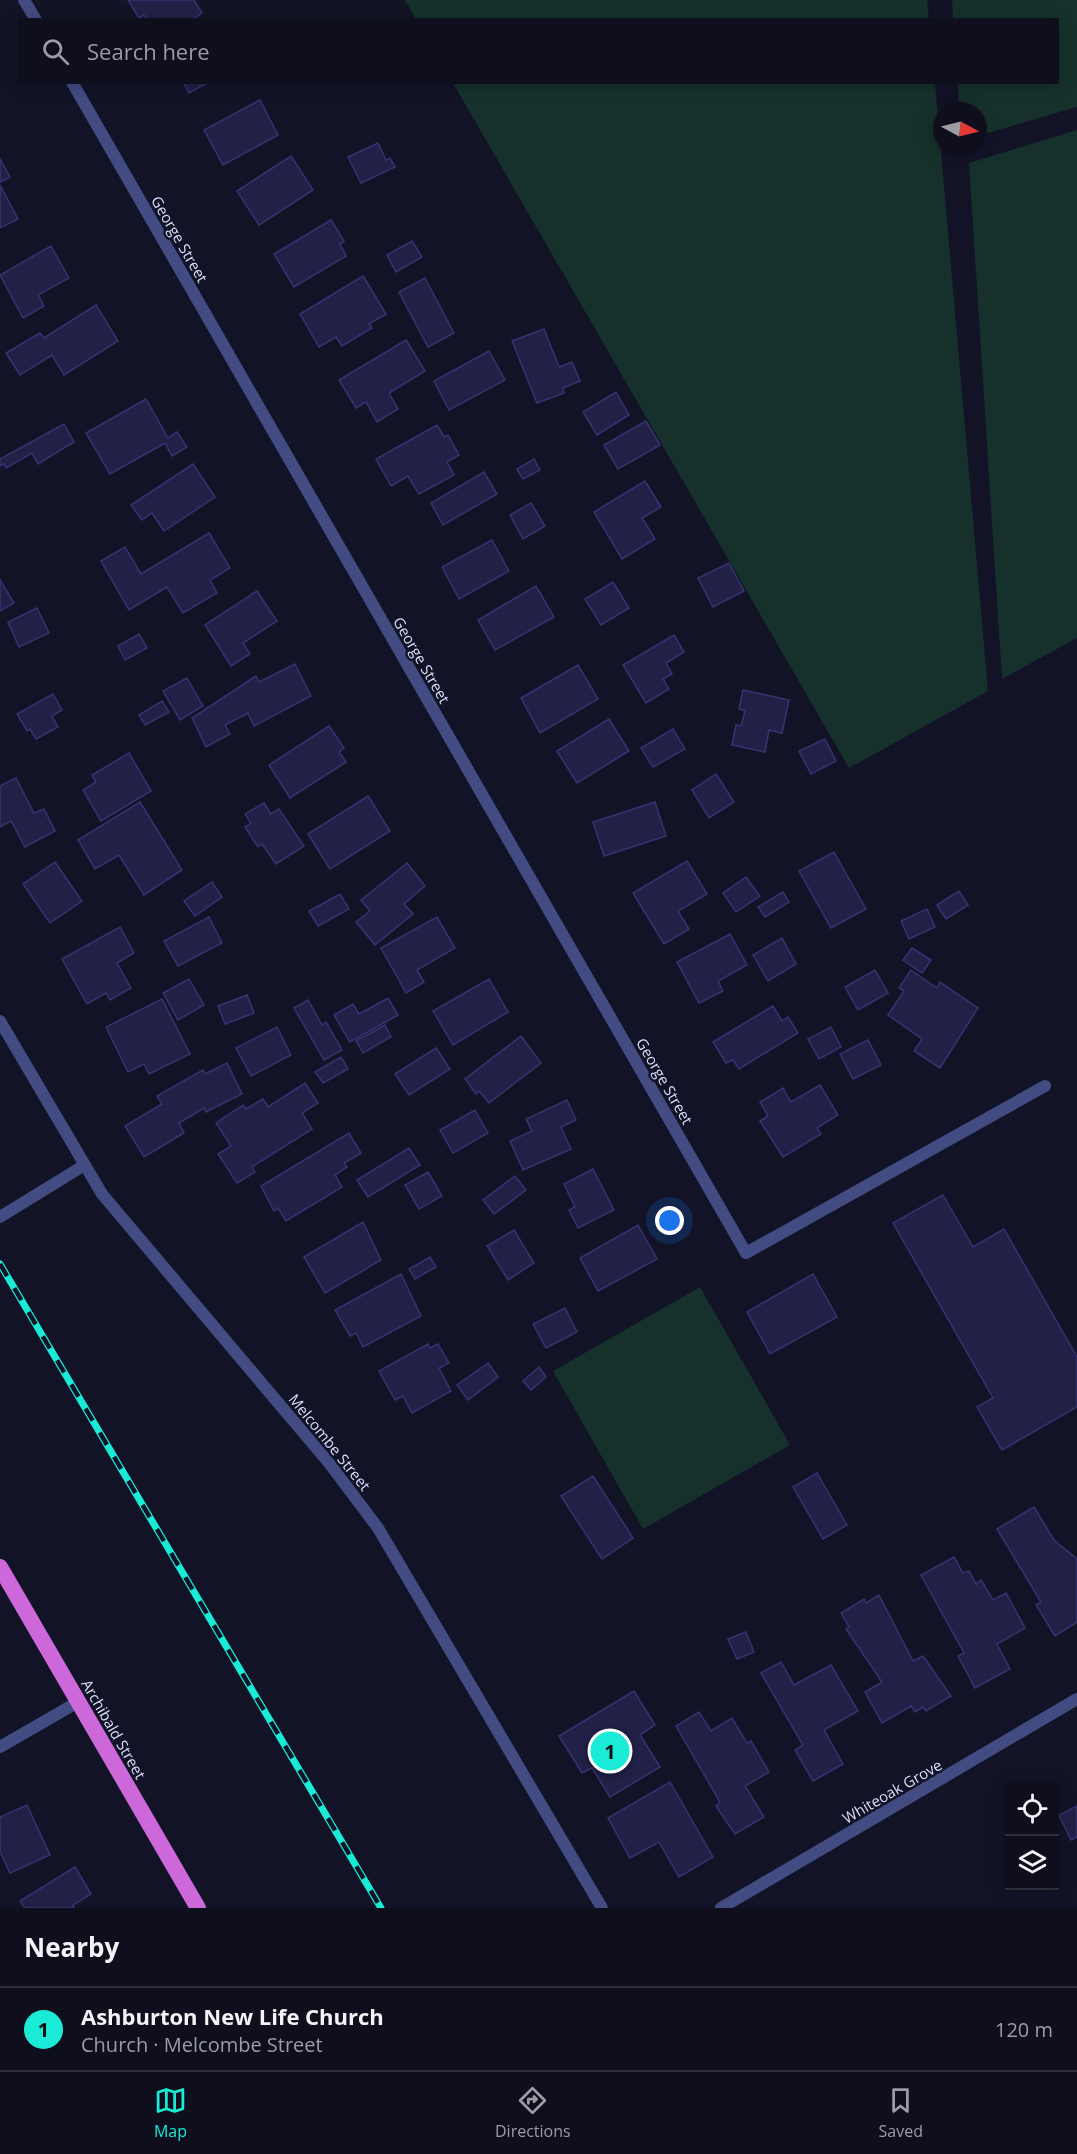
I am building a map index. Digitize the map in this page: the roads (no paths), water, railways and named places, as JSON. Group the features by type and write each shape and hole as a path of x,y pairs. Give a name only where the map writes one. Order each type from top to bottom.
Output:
{"highway":[{"name":"Archibald Street","path":"0,1567 198,1908"}],"street":[{"path":"24,0 35,18"},
{"name":"George Street","path":"73,84 746,1253 1045,1086"},
{"name":"Melcombe Street","path":"0,1021 83,1166 102,1194 357,1496 602,1908"},
{"path":"0,1217 83,1166"},
{"name":"Whiteoak Grove","path":"721,1908 1077,1699"},
{"path":"0,1747 78,1702"}],"railway":[{"path":"0,1264 381,1908"}],"place":[{"name":"Ashburton New Life Church","path":"610,1751"}]}
